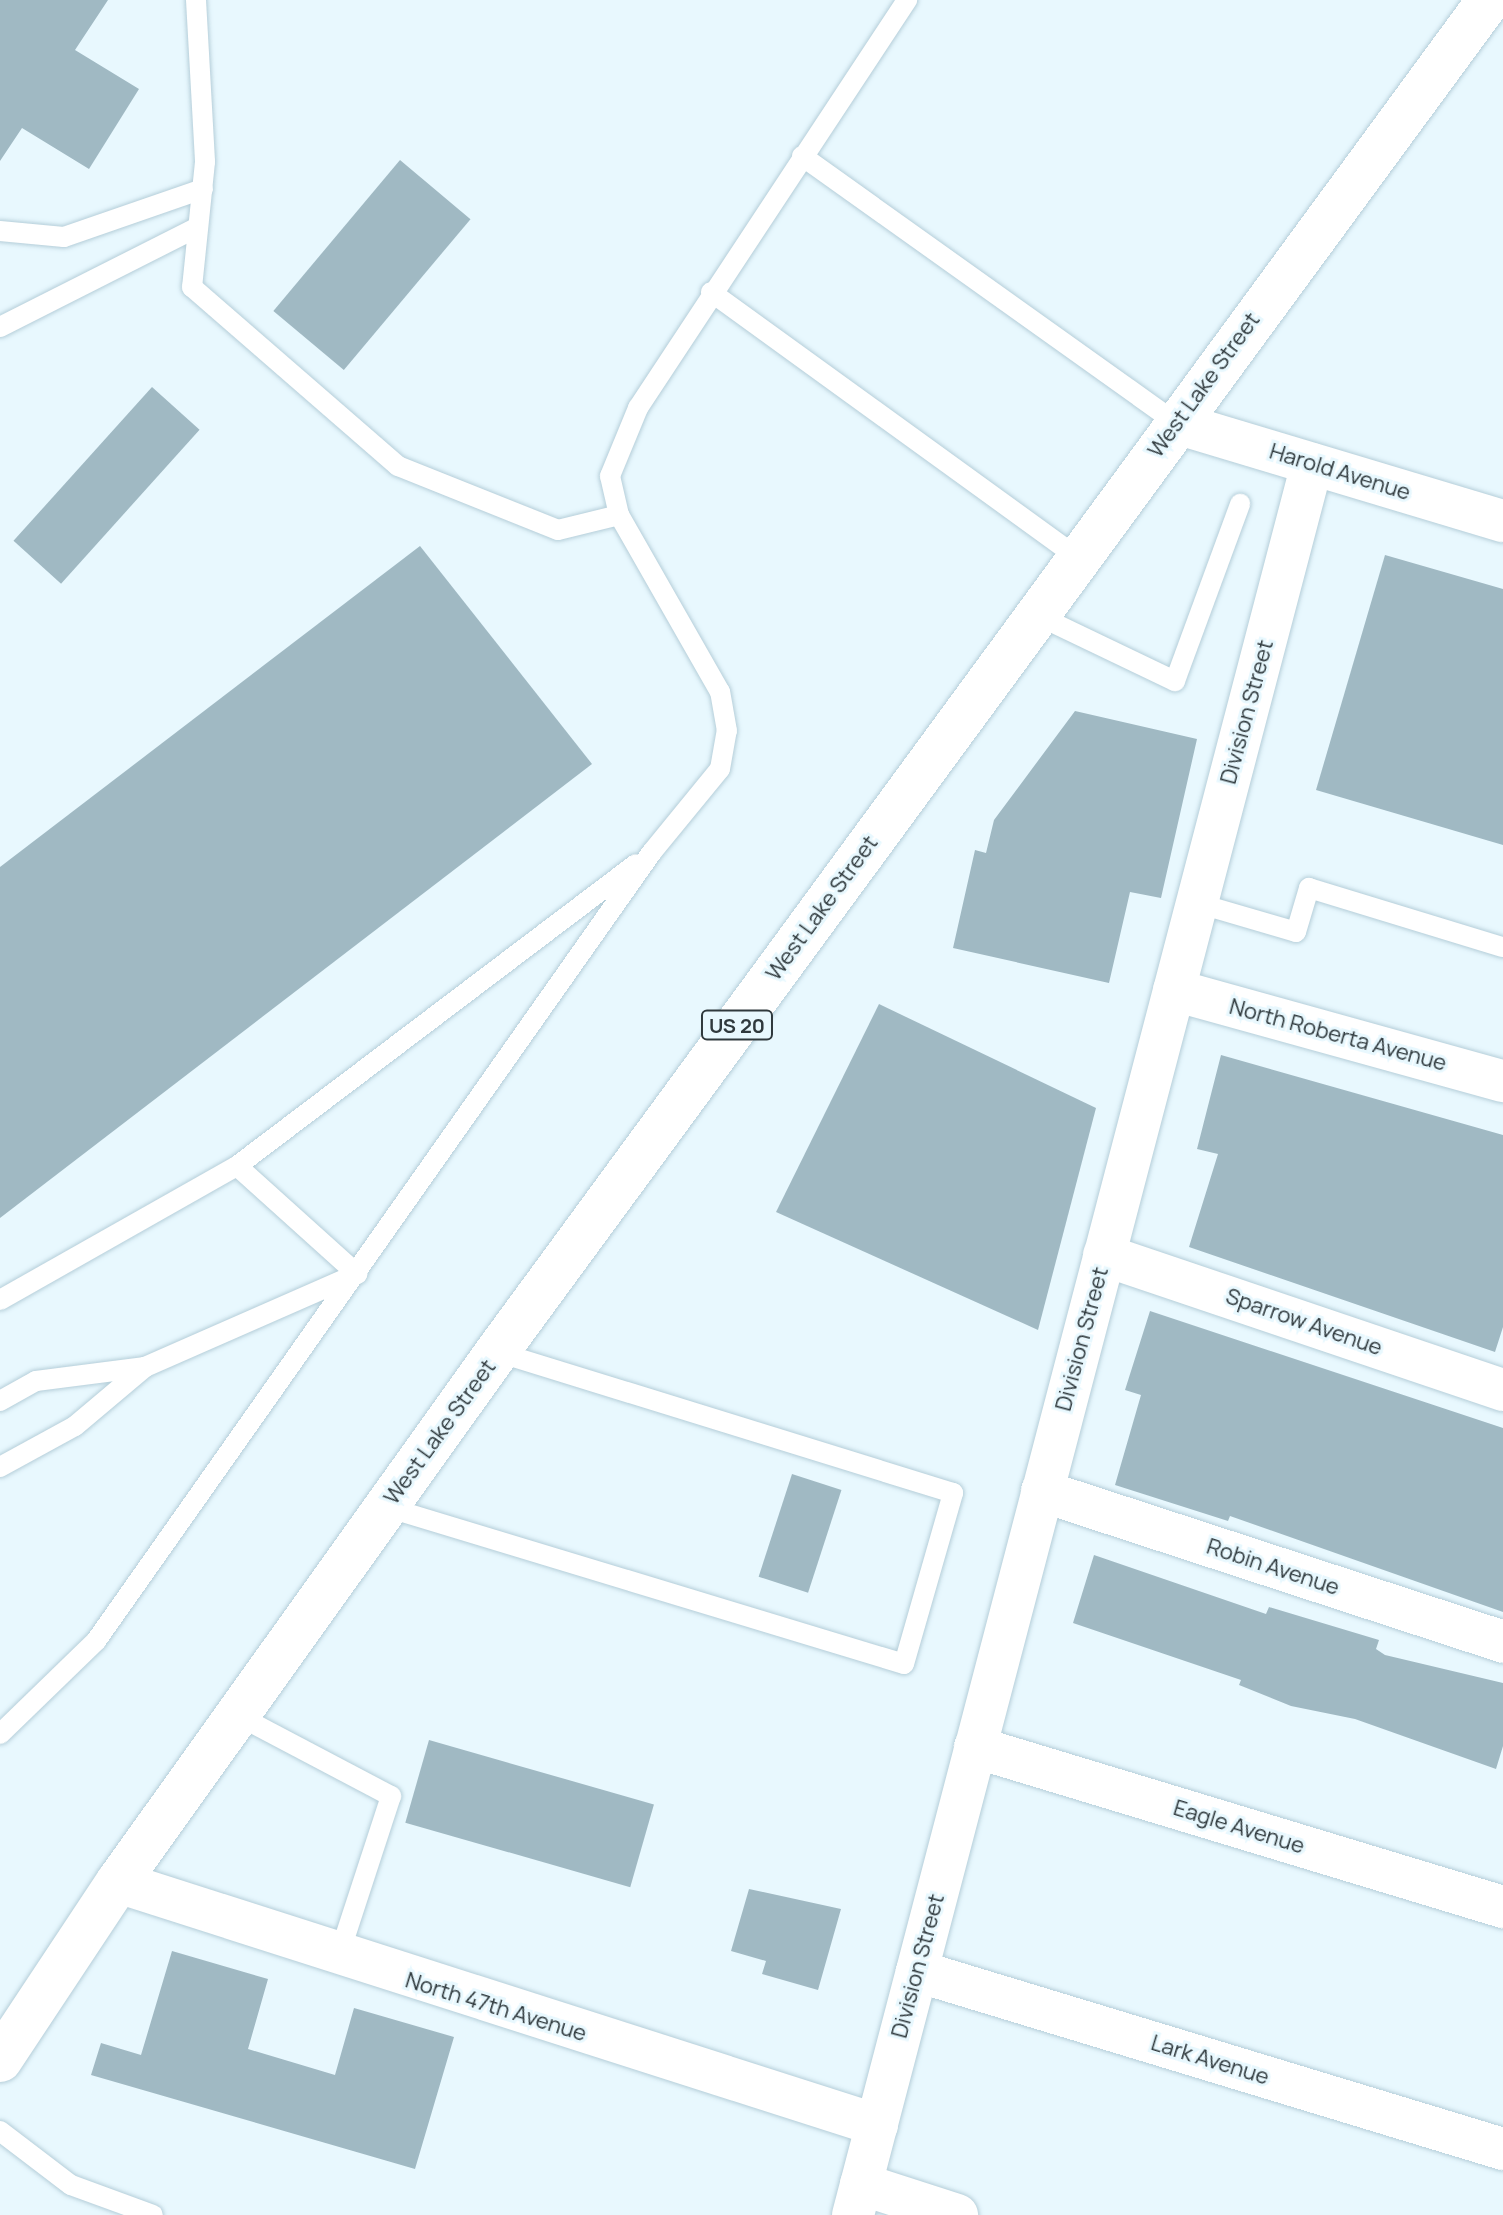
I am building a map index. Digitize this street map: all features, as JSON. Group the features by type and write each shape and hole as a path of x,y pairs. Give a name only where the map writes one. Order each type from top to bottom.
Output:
{"main road":[{"name":"West Lake Street","path":"0,2060 118,1882 497,1352 1077,557 1489,0"}],"street":[{"name":"Harold Avenue","path":"1176,423 1503,521"},
{"name":"Division Street","path":"857,2200 1312,464"},
{"name":"North Roberta Avenue","path":"1174,990 1503,1081"},
{"name":"Sparrow Avenue","path":"1104,1255 1503,1390"},
{"name":"Robin Avenue","path":"1042,1491 1503,1642"},
{"name":"Eagle Avenue","path":"975,1747 1503,1907"},
{"name":"North 47th Avenue","path":"118,1882 338,1958 877,2125"},
{"name":"Lark Avenue","path":"917,1971 1503,2149"},
{"path":"857,2200 957,2215"}],"lane":[{"path":"196,0 203,189 192,287 398,466 558,530 619,515"},
{"path":"0,1734 96,1641 652,852 720,769 727,731 720,692 619,515 610,476 638,408 711,292 907,0"},
{"path":"802,156 1176,423"},
{"path":"0,231 64,237 203,189"},
{"path":"0,327 198,227"},
{"path":"711,292 1077,557"},
{"path":"1037,615 1175,681 1240,504"},
{"path":"0,1300 237,1166 652,852"},
{"path":"1197,903 1296,932 1309,888 1502,947"},
{"path":"237,1166 357,1274"},
{"path":"0,1401 36,1381 145,1367 357,1274"},
{"path":"386,1507 904,1664 953,1493 497,1352"},
{"path":"0,1467 75,1426 145,1367"},
{"path":"239,1716 391,1796 338,1958"},
{"path":"0,2131 71,2185 153,2215"}],"building":[{"path":"0,0 108,0 75,50 139,89 89,169 22,128 0,161"},
{"path":"400,160 470,219 344,370 273,311"},
{"path":"152,387 200,430 61,584 13,541"},
{"path":"420,546 592,764 0,1218 0,867"},
{"path":"1385,555 1503,589 1503,845 1316,790"},
{"path":"1075,711 1197,739 1161,898 1130,892 1109,983 953,948 975,850 986,853 994,820"},
{"path":"879,1004 1096,1108 1038,1330 776,1212"},
{"path":"1221,1055 1503,1135 1503,1327 1495,1352 1189,1247 1218,1154 1197,1149"},
{"path":"1150,1311 1503,1428 1503,1612 1230,1516 1228,1521 1115,1485 1141,1395 1125,1390"},
{"path":"792,1474 841,1490 808,1593 759,1577"},
{"path":"1094,1555 1266,1614 1269,1607 1379,1640 1376,1649 1385,1655 1503,1683 1503,1746 1496,1769 1355,1719 1291,1706 1239,1685 1241,1680 1073,1623"},
{"path":"429,1740 654,1804 630,1887 405,1823"},
{"path":"749,1889 841,1909 818,1990 762,1974 766,1961 731,1951"},
{"path":"172,1951 268,1979 248,2049 335,2075 354,2008 454,2037 415,2169 91,2075 101,2043 141,2055"}]}
